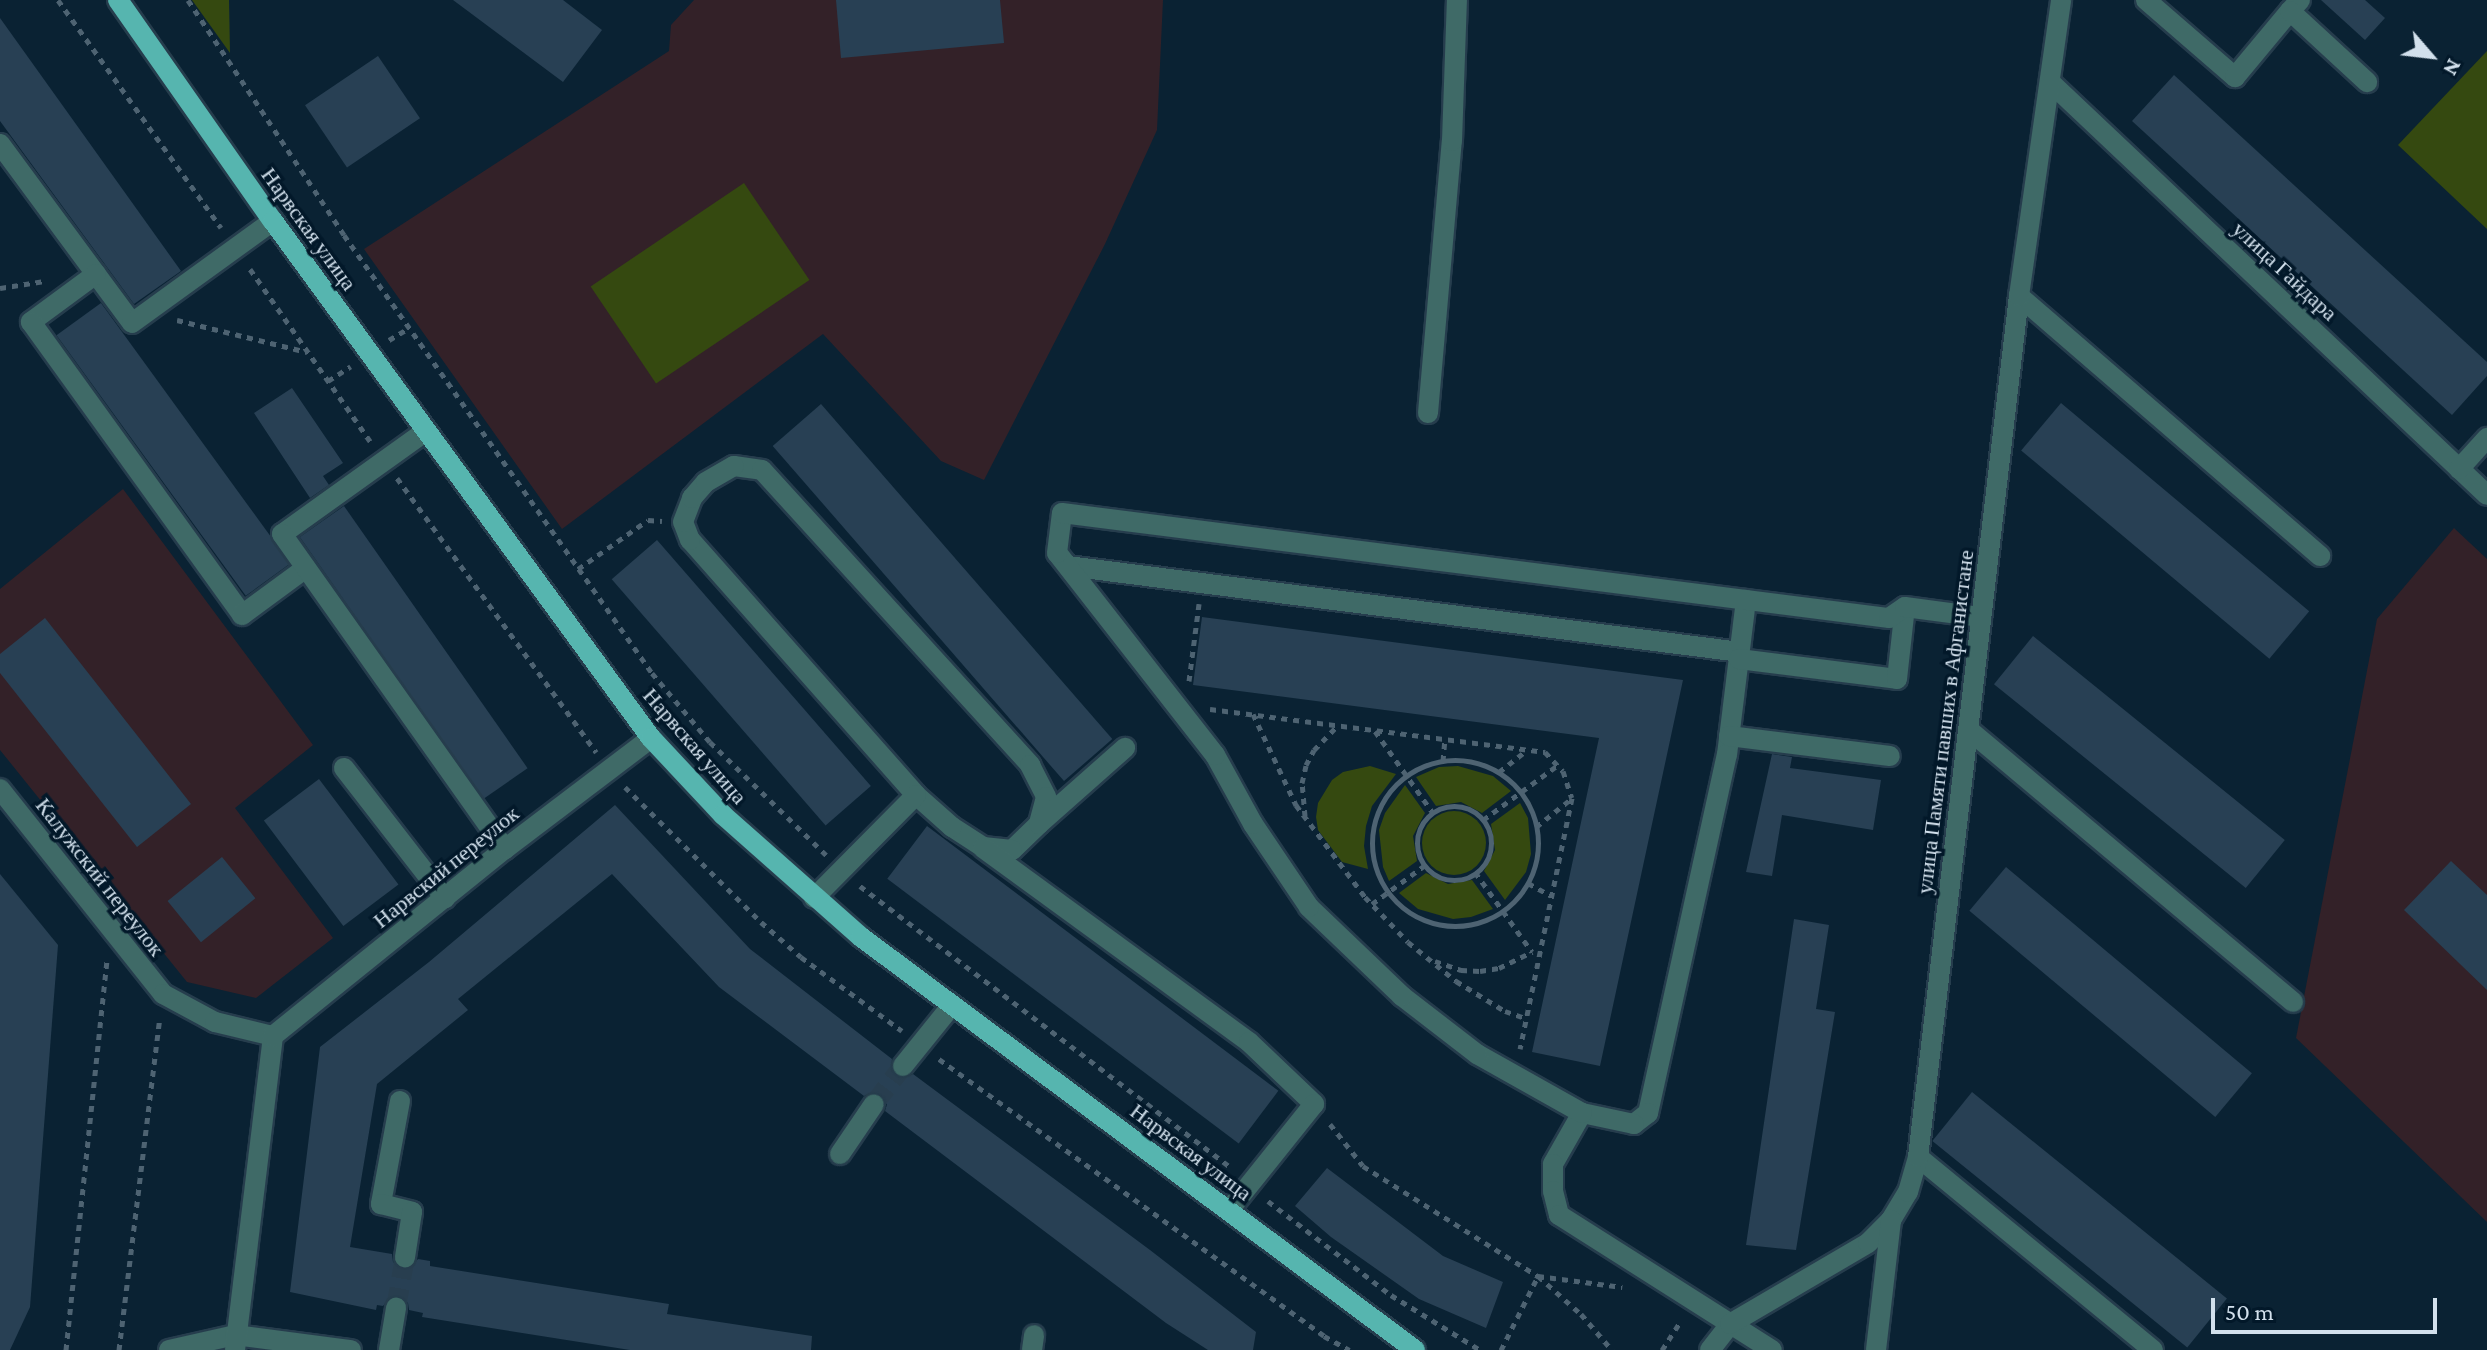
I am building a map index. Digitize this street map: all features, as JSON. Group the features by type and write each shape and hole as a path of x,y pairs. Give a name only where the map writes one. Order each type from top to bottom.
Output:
{"main road":[{"name":"Нарвская улица","path":"118,0 273,221 651,738 723,815 814,898 1408,1348"}],"street":[{"path":"1428,413 1452,141 1457,0"},
{"name":"улица Памяти павших в Афганистане","path":"1710,1350 1730,1324 1868,1243 1891,1220 1908,1192 1918,1157 2019,296 2061,0"},
{"path":"2146,0 2235,77 2295,6 2367,82"},
{"name":"улица Гайдара","path":"2050,82 2487,495"},
{"path":"0,144 132,323 273,221"},
{"path":"96,274 31,322 242,615 306,568"},
{"path":"2019,296 2320,556"},
{"path":"426,431 282,534 505,849"},
{"path":"2459,469 2487,438"},
{"path":"1039,824 1046,797 1030,765 762,470 734,466 706,482 692,498 683,522 690,540 916,795 952,827 1249,1042 1314,1104 1229,1210"},
{"path":"1746,600 1729,736 1648,1113 1634,1124 1582,1113 1477,1054 1402,996 1309,907 1253,824 1215,755 1185,710 1057,553 1062,513 1889,618 1905,607 1981,617"},
{"path":"1068,566 1740,655 1897,679 1905,607"},
{"path":"1969,730 2293,1002"},
{"path":"1729,736 1890,756"},
{"name":"Нарвский переулок","path":"273,1036 505,849 651,738"},
{"path":"983,847 1012,850 1125,748"},
{"path":"344,768 445,898"},
{"name":"Калужский переулок","path":"0,789 163,994"},
{"path":"814,898 916,795"},
{"path":"163,994 215,1022 273,1036 235,1342"},
{"path":"903,1066 952,1005"},
{"path":"400,1101 381,1204 412,1212 405,1257"},
{"path":"840,1154 874,1104"},
{"path":"1582,1113 1553,1164 1553,1191 1559,1215 1772,1350"},
{"path":"1918,1157 2153,1350"},
{"path":"1876,1350 1891,1220"},
{"path":"389,1350 396,1308"},
{"path":"169,1350 235,1342 351,1350"}],"path":[{"path":"188,0 344,235 578,569 652,673 710,742 775,809 870,896 1221,1157 1248,1186 1391,1295 1480,1350"},
{"path":"147,313 308,353"},
{"path":"578,569 648,520 683,522"},
{"path":"1202,583 1185,710 1253,714 1545,752 1558,765 1573,792 1519,1047 1541,1089"},
{"path":"1253,714 1305,818 1372,904 1425,956 1456,981 1505,1011 1525,1018"},
{"path":"1305,818 1302,801 1306,765 1319,743 1338,726"},
{"path":"1374,730 1433,813"},
{"path":"1443,761 1445,740"},
{"path":"1499,772 1527,750"},
{"path":"1443,761 1471,761 1499,772 1521,792 1536,827 1537,859 1528,883 1503,911 1475,924 1438,925 1404,910 1388,893 1374,864 1373,827 1387,793 1406,775 1443,761"},
{"path":"1483,820 1558,765"},
{"path":"1536,827 1572,798"},
{"path":"1447,806 1460,806 1483,820 1491,842 1483,866 1461,879 1448,879 1436,875 1425,865 1417,843 1419,831 1433,813 1447,806"},
{"path":"1372,904 1425,865"},
{"path":"1475,872 1538,959"},
{"path":"1528,883 1551,896"},
{"path":"66,1350 110,930"},
{"path":"1425,956 1461,970 1480,971 1516,962 1532,952"},
{"path":"119,1350 163,994"},
{"path":"1314,1104 1363,1166 1538,1276 1581,1314 1612,1350"},
{"path":"1501,1350 1538,1276"},
{"path":"1662,1350 1686,1313"}],"shaded area":[{"path":"694,0 1163,0 1157,130 1105,244 984,480 941,461 823,334 562,529 364,249 669,51 671,25"},
{"path":"123,489 313,745 235,808 333,938 256,998 187,982 0,750 0,589"},
{"path":"2454,528 2487,559 2487,1222 2296,1038 2377,619"}],"green space":[{"path":"192,0 229,0 230,53"},
{"path":"2487,51 2487,229 2398,145"},
{"path":"744,183 809,280 656,383 591,286"},
{"path":"1370,766 1396,774 1372,806 1366,826 1364,846 1368,869 1342,862 1318,830 1316,817 1318,803 1332,780 1343,772"},
{"path":"1458,766 1493,776 1511,791 1482,813 1461,802 1436,806 1416,777 1439,767"},
{"path":"1405,785 1425,813 1413,836 1417,861 1389,881 1383,867 1379,830 1385,813"},
{"path":"1520,803 1528,818 1531,854 1526,872 1505,900 1484,871 1495,850 1491,824"},
{"path":"1448,811 1460,811 1477,820 1484,831 1484,855 1477,866 1460,875 1448,875 1436,870 1427,861 1422,849 1422,837 1427,825 1436,816"},
{"path":"1426,873 1448,884 1472,880 1493,909 1471,917 1453,919 1418,909 1399,893"}],"building":[{"path":"453,0 563,0 602,30 563,82"},
{"path":"836,0 1000,0 1004,43 841,58"},
{"path":"2321,0 2365,0 2385,18 2365,40"},
{"path":"0,18 181,271 134,304 0,121"},
{"path":"378,56 420,118 347,167 305,105"},
{"path":"2174,75 2487,362 2487,376 2452,415 2132,121"},
{"path":"101,303 290,564 246,596 57,335"},
{"path":"292,388 343,463 323,476 329,485 310,498 254,413"},
{"path":"2061,403 2309,611 2269,659 2021,450"},
{"path":"821,404 1112,739 1064,781 773,446"},
{"path":"344,506 528,768 483,799 300,537"},
{"path":"657,540 871,786 826,825 612,579"},
{"path":"1202,617 1683,680 1600,1066 1532,1052 1599,738 1193,685"},
{"path":"45,618 191,804 137,847 0,673 0,654"},
{"path":"2033,636 2285,840 2246,888 1994,684"},
{"path":"1772,754 1792,757 1790,768 1881,780 1873,830 1782,815 1772,876 1746,872"},
{"path":"319,779 398,884 343,926 264,821"},
{"path":"615,805 750,949 892,1059 894,1076 902,1079 913,1074 1150,1250 1256,1332 1253,1350 1208,1350 1166,1323 885,1111 887,1104 882,1094 874,1091 864,1096 719,987 612,874 458,999 468,1010 377,1084 350,1247 392,1254 393,1262 402,1270 410,1269 418,1259 430,1261 430,1266 669,1304 667,1314 812,1336 811,1350 630,1350 422,1317 423,1313 409,1310 408,1303 399,1295 391,1296 383,1306 377,1305 376,1310 290,1292 320,1047 429,962"},
{"path":"927,826 1278,1091 1239,1144 887,879"},
{"path":"222,857 255,898 201,942 168,901"},
{"path":"2451,861 2487,895 2487,990 2404,910"},
{"path":"2006,867 2252,1073 2215,1117 1969,911"},
{"path":"0,874 58,945 30,1307 10,1350 0,1350"},
{"path":"1794,919 1829,925 1816,1009 1835,1012 1796,1250 1746,1245"},
{"path":"1972,1092 2227,1298 2187,1347 1932,1141"},
{"path":"1327,1168 1443,1256 1503,1282 1486,1328 1419,1299 1331,1237 1295,1206"}],"tunnel":[{"path":"874,1104 903,1066"},
{"path":"396,1308 405,1257"}]}
